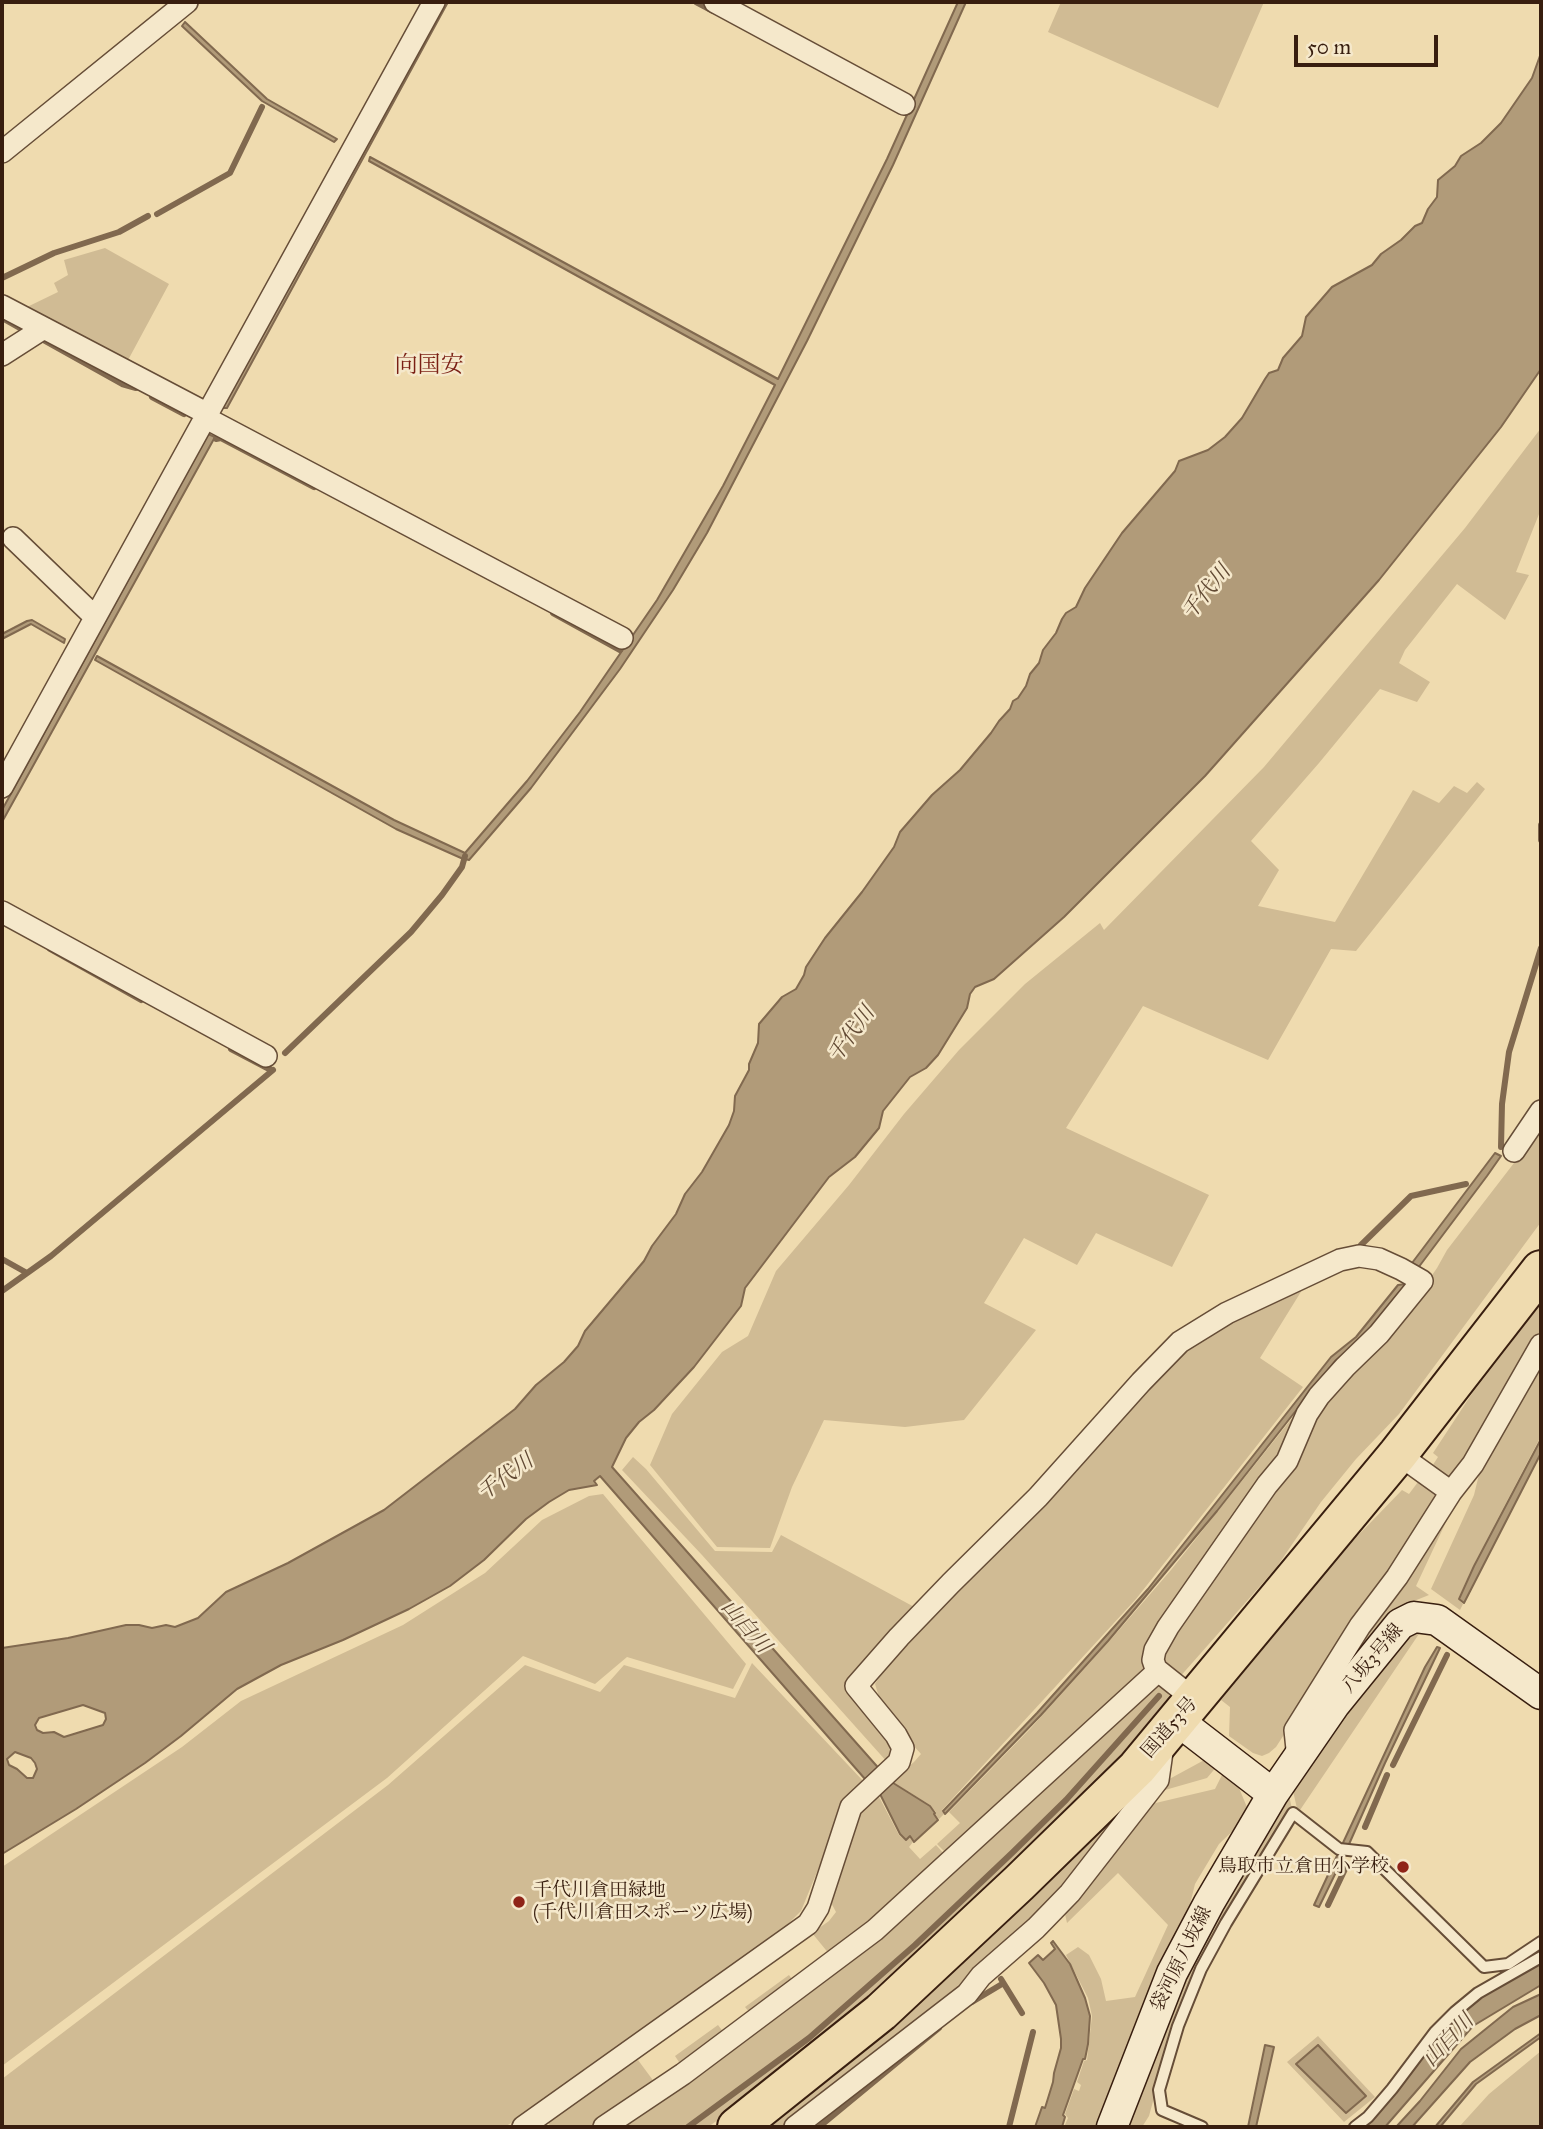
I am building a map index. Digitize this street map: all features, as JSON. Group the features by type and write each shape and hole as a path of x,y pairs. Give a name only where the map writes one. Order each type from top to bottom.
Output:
{"highway":[{"name":"国道53号","path":"737,2127 881,2012 1137,1768 1398,1454 1541,1270"}],"main road":[{"name":"八坂3号線","path":"1273,1794 1335,1704 1400,1624 1414,1617 1437,1620 1541,1694"},
{"path":"1179,1718 1273,1794"},
{"name":"袋河原八坂線","path":"1112,2127 1171,1973 1273,1794"}],"street":[{"path":"2,152 187,2"},
{"path":"2,787 434,2"},
{"path":"715,2 904,104"},
{"path":"2,306 622,638"},
{"path":"2,355 44,328"},
{"path":"13,538 95,617"},
{"path":"2,912 266,1056"},
{"path":"1514,1151 1541,1111"},
{"path":"523,2127 808,1924 818,1908 851,1807 899,1762 903,1748 896,1735 856,1686 951,1583 1038,1497 1180,1342 1227,1313 1340,1260 1359,1255 1380,1259 1422,1281 1379,1334 1320,1396 1307,1414 1287,1461 1267,1485 1160,1640 1153,1660 1179,1718 1158,1780 1070,1893 1036,1928 981,1976 967,1994 795,2127"},
{"path":"1298,1759 1295,1730 1360,1626 1397,1577 1451,1492 1473,1464 1541,1345"},
{"path":"1398,1454 1451,1492"},
{"path":"604,2127 683,2074 875,1930 1158,1671"}],"lane":[{"path":"1202,2127 1162,2110 1159,2090 1178,2026 1201,1969 1293,1813 1339,1849 1367,1852 1485,1967 1508,1964 1541,1942"},
{"path":"1355,2127 1368,2117 1435,2032 1455,2012 1478,1993 1541,1957"}],"shaded area":[{"path":"1061,2 1264,2 1218,108 1048,32"},
{"path":"105,248 169,284 127,362 25,308 58,292 54,283 68,275 64,260"},
{"path":"1541,428 1541,509 1516,572 1529,575 1505,620 1457,584 1405,650 1399,663 1430,682 1417,702 1380,689 1251,841 1279,870 1258,906 1335,922 1413,790 1439,803 1454,786 1467,793 1477,782 1485,789 1356,951 1331,949 1268,1060 1143,1006 1066,1128 1209,1195 1172,1267 1096,1233 1077,1265 1024,1238 984,1303 1036,1330 964,1420 905,1427 824,1420 792,1487 770,1548 717,1547 650,1465 672,1414 722,1352 748,1336 776,1271 959,1050 1025,984 1100,923 1104,930 1264,767 1465,528"},
{"path":"1541,1120 1541,1222 1399,1414 1356,1459 1321,1502 1276,1568 1178,1679 1165,1669 1160,1652 1306,1423 1412,1304 1447,1250 1514,1163"},
{"path":"1307,1282 1260,1358 1303,1387 1136,1599 942,1810 944,1814 939,1819 930,1805 891,1781 921,1754 884,1713 875,1684 895,1653 1188,1345"},
{"path":"1541,1299 1541,1334 1474,1451 1450,1483 1429,1471 1438,1457 1433,1453 1473,1392"},
{"path":"1541,1357 1541,1436 1473,1566 1458,1599 1463,1604 1460,1610 1431,1589 1474,1495 1483,1458"},
{"path":"1336,1363 1141,1676 946,1853 937,1844 960,1823 949,1812 1030,1729 1171,1570"},
{"path":"633,1457 715,1551 772,1552 781,1535 918,1609 850,1685 888,1735 893,1751 888,1763 622,1470"},
{"path":"1421,1478 1442,1489 1276,1747 1262,1756 1253,1753 1229,1736 1230,1707 1221,1700 1343,1551 1402,1490 1409,1494"},
{"path":"603,1494 746,1664 733,1689 627,1657 595,1684 523,1656 387,1778 2,2066 2,1867 182,1747 241,1701 403,1625 485,1573 542,1520 589,1496"},
{"path":"1454,1505 1416,1586 1429,1595 1401,1609 1304,1725"},
{"path":"1423,1628 1298,1813 1291,1782 1395,1644"},
{"name":"千代川倉田緑地 (千代川倉田スポーツ広場)","path":"752,1663 865,1783 844,1798 839,1806 826,1850 801,1911 775,1937 716,1982 505,2127 2,2127 2,2079 388,1785 525,1665 600,1692 624,1665 735,1698"},
{"path":"1159,1684 1165,1688 1171,1699 1160,1716 1083,1796 904,1968 839,2024 708,2127 619,2127"},
{"path":"1208,1758 1218,1765 1207,1778 1158,1792 1162,1783"},
{"path":"1223,1773 1239,1788 1249,1812 1219,1844 1195,1884 1184,1929 1101,2127 1064,2127 1068,2118 1065,2114 1074,2089 1079,2091 1081,2085 1077,2082 1084,2061 1087,2060 1092,2016 1088,1998 1066,1955 1078,1947 1089,1955 1101,1979 1106,2001 1135,1997 1168,1925 1118,1873 1067,1923 1067,1907 1143,1806 1215,1789"},
{"path":"1154,1775 1061,1895 956,1994 784,2127 759,2127"},
{"path":"1287,1786 1292,1809 1219,1931 1155,2094 1149,2116 1142,2127 1122,2127 1160,2025"},
{"path":"877,1793 899,1835 906,1841 910,1837 913,1842 909,1847 920,1859 936,1845 945,1855 884,1911 830,1955 812,1933 829,1921 836,1912 827,1895 857,1810"},
{"path":"789,1975 794,1982 751,2014 745,2007"},
{"path":"718,2025 724,2033 681,2065 675,2056"},
{"path":"1318,2036 1375,2097 1344,2122 1287,2062"},
{"path":"1541,2051 1541,2127 1459,2127 1489,2094"},
{"path":"638,2060 655,2083 589,2127 551,2127 547,2121"}],"water":[{"path":"442,2 448,2 227,408 220,408"},
{"path":"958,2 966,2 893,165 807,341 707,533 620,669 531,788 469,860 396,829 95,660 97,656 394,820 465,853 527,781 580,712 657,600 723,486 775,385 369,161 370,157 778,379 887,159"},
{"path":"185,22 267,99 337,139 334,142 262,101 182,26"},
{"path":"1541,53 1541,369 1501,427 1379,580 1205,776 1064,917 994,979 975,987 970,994 967,1008 938,1055 926,1068 910,1077 883,1111 879,1128 855,1157 829,1177 745,1288 741,1306 694,1367 626,1438 612,1467 890,1781 930,1806 938,1820 914,1842 910,1836 906,1840 900,1834 879,1792 600,1476 594,1481 597,1485 569,1490 549,1502 526,1519 484,1560 450,1586 409,1609 281,1665 237,1689 145,1763 2,1854 2,1648 68,1638 126,1625 175,1627 198,1618 226,1592 288,1563 384,1510 515,1409 536,1385 564,1362 578,1346 585,1331 644,1261 676,1214 685,1194 702,1172 729,1125 735,1096 749,1070 758,1043 759,1024 782,997 796,989 806,967 825,938 894,847 900,832 932,795 960,770 1010,709 1013,701 1026,686 1030,674 1039,663 1043,650 1056,633 1062,619 1076,607 1085,588 1122,533 1175,471 1179,461 1208,450 1225,437 1242,418 1269,373 1278,370 1283,358 1302,336 1306,317 1332,287 1372,265 1381,254 1422,223 1437,197 1438,180 1455,166 1461,156 1481,143 1501,123 1532,78","holes":["83,1705 105,1713 103,1725 64,1737 54,1732 43,1733 37,1730 35,1725 39,1718","15,1752 31,1758 35,1763 37,1769 33,1778 27,1778 9,1765 7,1759"]},
{"path":"208,434 215,437 2,822 2,810"},
{"path":"32,620 65,639 64,643 31,624 2,639 2,634"},
{"path":"1495,1153 1501,1156 1418,1268 1412,1263"},
{"path":"1406,1284 1360,1340 1335,1361 1217,1511 1108,1641 945,1814 943,1811 1037,1713 1148,1589 1331,1357 1356,1337 1398,1285"},
{"path":"1541,1439 1541,1453 1464,1603 1459,1599 1474,1566"},
{"path":"1437,1647 1440,1648 1342,1860 1319,1907 1314,1905 1425,1667"},
{"path":"1053,1941 1070,1964 1085,1998 1090,2016 1088,2044 1085,2059 1063,2115 1065,2117 1062,2127 1035,2127 1042,2107 1045,2108 1053,2082 1061,2039 1056,2005 1029,1963 1038,1955 1043,1960 1055,1949 1051,1943"},
{"name":"山白川","path":"1541,1961 1541,1985 1473,2026 1385,2127 1362,2127 1441,2029 1485,1994"},
{"path":"1541,1994 1541,2015 1515,2029 1470,2062 1412,2127 1396,2127 1461,2049 1513,2007"},
{"path":"1541,2033 1541,2037 1476,2084 1440,2127 1435,2127 1473,2082"},
{"path":"1265,2045 1274,2047 1256,2127 1248,2127"},
{"path":"1318,2045 1366,2096 1346,2113 1296,2064"}],"waterway":[{"path":"696,2 713,11"},
{"path":"157,214 230,173 262,107"},
{"path":"2,278 54,253 119,232 148,216"},
{"path":"2,318 25,331"},
{"path":"45,341 122,384 136,388"},
{"path":"152,397 184,414"},
{"path":"216,439 221,438 314,487"},
{"path":"553,613 620,650"},
{"path":"1541,825 1541,840"},
{"path":"285,1053 411,932 462,867 465,856"},
{"path":"1501,1147 1502,1104 1509,1052 1541,948"},
{"path":"50,949 141,1000"},
{"path":"231,1049 271,1070"},
{"path":"2,1291 51,1256 273,1070"},
{"path":"1361,1245 1411,1196 1466,1184"},
{"path":"2,1259 27,1273"},
{"path":"1393,1765 1447,1655"},
{"path":"688,2127 809,2038 915,1945 1066,1800 1159,1696"},
{"path":"1365,1827 1387,1775"},
{"path":"1328,1905 1347,1865"},
{"path":"1001,1979 1022,2013"},
{"path":"972,2002 1002,1984"},
{"path":"819,2127 939,2028"},
{"path":"1009,2127 1033,2032"}],"place":[{"name":"鳥取市立倉田小学校","path":"1403,1867"},
{"name":"千代川倉田緑地 (千代川倉田スポーツ広場)","path":"519,1902"}],"district":[{"name":"向国安","path":"429,366"}],"water label":[{"name":"千代川","path":"1207,593"},
{"name":"千代川","path":"852,1035"},
{"name":"千代川","path":"506,1478"}]}
